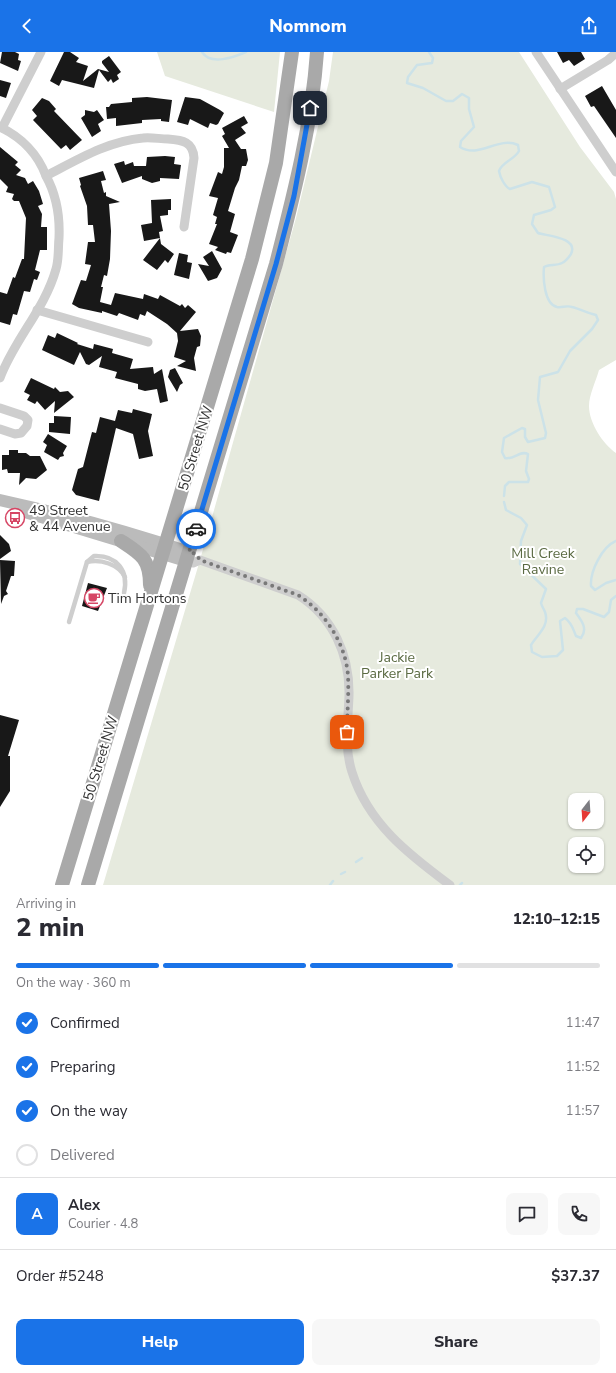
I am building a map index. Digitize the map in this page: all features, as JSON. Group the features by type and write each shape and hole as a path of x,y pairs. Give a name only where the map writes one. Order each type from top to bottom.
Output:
{"main road":[{"name":"50 Street NW","path":"62,885 250,267 263,218 278,148 292,52"},
{"name":"50 Street NW","path":"88,885 192,558 276,264 292,204 310,108 317,52"},
{"path":"121,541 140,554 147,563 149,570 150,596"}],"street":[{"path":"0,378 14,349 37,310 56,268 59,217 56,200 40,161 14,134 1,127 41,52"},
{"path":"536,52 616,172"},
{"path":"560,90 608,60 616,53"},
{"path":"46,176 97,150 121,142 144,138 182,141 194,149 184,227"},
{"path":"37,310 148,342"},
{"path":"0,408 24,416 28,420 27,426 21,433 15,434 0,429"},
{"path":"0,500 56,512 116,528 164,549 298,595 310,602 322,615 343,651 348,674 347,749 352,772 369,810 380,825 397,843 450,885"},
{"path":"0,504 121,541 164,549"}],"lane":[{"path":"69,622 87,562 97,561 121,570 125,577 124,593"}],"green space":[{"path":"157,52 280,52 274,112 165,76"},
{"name":"Jackie Parker Park","path":"333,52 519,52 580,147 614,192 616,199 616,360 599,370 591,393 589,406 591,419 594,426 606,444 616,453 616,885 103,885 200,560 296,218 329,81"}],"building":[{"path":"2,52 15,52 19,54 18,60 21,61 18,71 0,63"},
{"path":"64,52 70,52 79,58 76,62 88,66 83,81 98,69 109,72 102,61 109,56 121,72 117,75 119,79 113,83 111,79 108,82 99,70 94,88 62,80 59,86 50,81"},
{"path":"557,52 581,52 585,59 574,66 569,60 563,63"},
{"path":"0,80 11,83 6,98 0,96"},
{"path":"602,86 616,110 616,138 594,106 591,107 585,96"},
{"path":"147,97 172,100 169,122 161,121 161,119 142,120 142,123 116,126 116,118 107,119 106,107 109,107 111,104 132,102 132,98"},
{"path":"185,97 200,99 224,113 218,124 216,125 210,123 208,128 190,119 188,125 177,122"},
{"path":"42,98 49,101 56,109 54,111 82,140 70,150 66,145 61,149 33,120 37,116 32,110"},
{"path":"85,110 94,112 97,110 104,120 98,124 101,131 92,137 81,118 85,115"},
{"path":"244,116 248,123 241,127 246,133 235,140 241,149 246,149 248,160 246,166 242,166 239,180 228,211 235,214 230,232 238,235 231,253 227,252 226,254 215,250 218,247 209,244 217,224 215,224 217,217 213,215 218,198 209,196 218,172 222,174 224,167 224,148 229,148 222,136 225,134 222,128"},
{"path":"0,147 18,162 15,165 21,170 16,175 25,178 28,184 33,181 39,191 43,204 38,206 42,214 41,227 47,227 47,250 40,250 35,270 40,272 37,280 34,279 30,292 24,291 17,315 13,314 10,325 0,322 0,292 7,294 13,277 15,278 22,259 24,259 26,218 19,201 14,201 12,199 14,194 6,192 8,187 0,179"},
{"path":"147,157 175,157 174,164 181,165 179,179 160,178 160,181 152,183 142,179 142,176 122,183 114,164 124,161 125,165 133,162 134,166 146,166"},
{"path":"103,171 106,180 101,181 104,193 106,192 106,196 120,202 109,204 111,231 110,259 107,276 104,275 101,287 103,287 100,302 111,305 115,293 143,299 144,294 158,299 160,295 180,306 182,304 185,308 188,305 196,312 180,331 198,329 201,336 200,346 197,347 194,358 196,371 177,366 186,361 174,357 178,341 177,333 167,324 147,311 145,316 140,314 138,320 119,313 117,316 102,311 102,313 79,308 72,304 81,280 86,281 91,265 85,264 88,242 95,242 93,225 88,225 87,206 80,186 79,178"},
{"path":"171,199 171,210 168,210 168,215 160,216 163,231 159,232 160,238 144,241 141,225 152,223 151,200"},
{"path":"160,238 161,244 174,254 168,263 165,260 157,270 143,260"},
{"path":"212,251 222,269 217,278 208,281 198,264 209,266 203,257"},
{"path":"179,253 188,255 187,262 192,263 189,279 174,275"},
{"path":"57,333 78,343 77,344 93,349 94,344 113,349 112,353 133,359 130,369 153,367 154,374 162,369 168,401 160,403 157,389 145,391 138,389 138,384 115,378 117,372 99,367 102,356 89,365 86,364 80,352 74,365 42,350 48,335 55,338"},
{"path":"175,368 183,383 180,385 177,392 168,377 170,370"},
{"path":"31,378 54,389 55,387 60,392 68,391 74,397 54,413 55,401 45,410 37,401 35,404 27,400 30,395 24,392"},
{"path":"133,409 152,414 148,431 153,456 139,459 133,434 116,428 99,501 76,495 72,490 78,469 83,467 92,432 96,433 100,417 115,421 118,410 132,413"},
{"path":"54,416 71,417 70,434 49,432 49,423 54,423"},
{"path":"48,434 67,446 63,453 64,456 60,457 58,460 44,452 47,445 43,442"},
{"path":"9,450 18,450 18,453 26,453 30,456 40,456 47,470 36,479 26,478 19,485 20,473 8,473 7,469 2,470 2,455 9,455"},
{"path":"0,535 9,544 11,551 0,559"},
{"path":"0,560 15,561 14,576 11,576 6,591 8,594 4,596 1,604"},
{"name":"Tim Hortons","path":"88,583 107,588 98,611 82,606"},
{"path":"0,715 19,720 8,756 10,756 10,791 0,807"}],"waterway":[{"path":"202,52 211,59 229,58 246,52"},
{"path":"429,52 433,58 432,63 417,65 408,77 407,83 423,88 446,101 453,101 462,94 469,98 469,109 474,127 461,141 460,147 467,150 474,150 503,143 518,145 519,151 517,154 503,165 499,171 503,182 510,189 532,182 549,187 555,207 551,210 534,215 532,224 538,233 560,238 570,244 572,248 571,254 563,262 544,267 544,284 549,301 557,307 568,306 596,315 598,320 592,329 570,351 558,372 540,377 538,400 546,433 545,438 528,442 525,437 525,429 522,428 504,438 502,452 505,458 511,458 522,453 528,454 526,471 529,479 528,482 509,482 505,486 504,496"},
{"path":"504,502 506,510 521,518 527,525 521,541 520,564 546,589 541,603 545,612 546,622 531,645 532,652 542,657 557,656 563,650 560,621 565,618 571,624 576,636 581,638 584,628 576,613 577,609 583,609 604,617 609,612 611,600 616,596"},
{"path":"616,541 606,548 598,560 591,580 591,586 595,590 606,583 616,580"},
{"path":"356,862 362,858"},
{"path":"341,874 345,872"},
{"path":"330,885 333,881"}],"way so far":[{"path":"196,529 189,552 196,554 200,560 298,595 310,602 322,615 333,631 343,651 348,674 349,696 347,732"}],"place":[{"name":"49 Street & 44 Avenue","path":"15,518"},
{"name":"Tim Hortons","path":"94,598"}],"route":[{"path":"196,529 276,264 294,196 310,108"}],"park label":[{"name":"Mill Creek Ravine","path":"543,562"}]}
